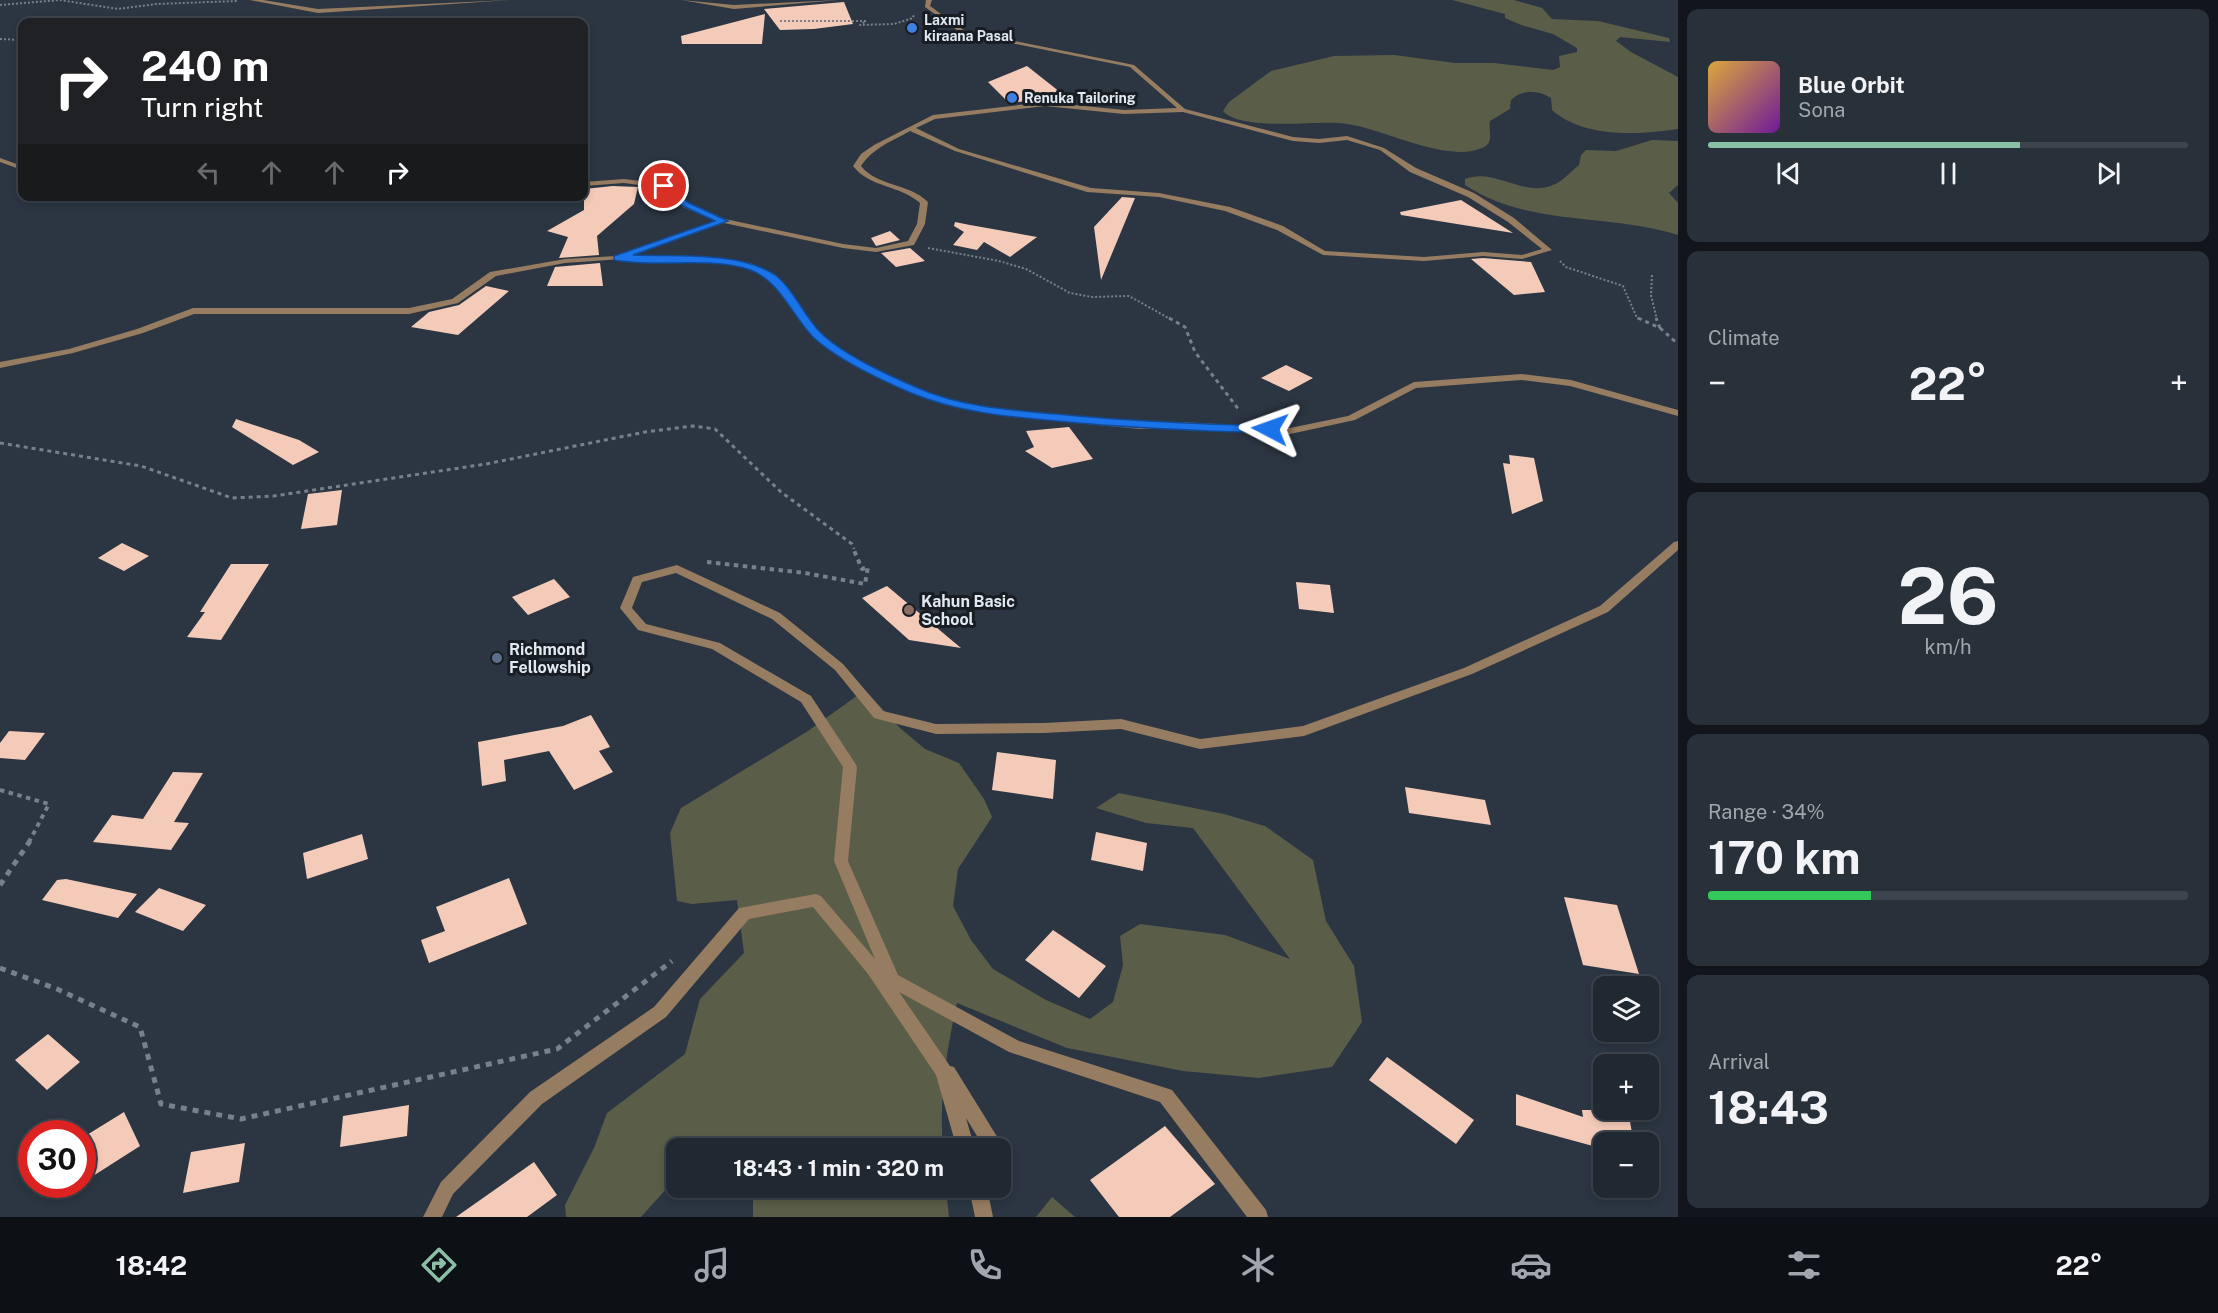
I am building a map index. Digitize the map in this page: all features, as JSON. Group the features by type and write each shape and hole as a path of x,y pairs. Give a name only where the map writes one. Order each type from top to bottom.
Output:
{"street":[{"path":"253,0 318,11 508,0"},
{"path":"684,0 734,7 759,7 836,0"},
{"path":"929,0 927,6 963,32 1132,66 1183,110"},
{"path":"588,184 624,181 664,186 686,205 723,221 843,246 876,250 911,243 924,220 924,202 909,190 861,174 857,166 864,156 876,146 933,117 1045,105 1124,112 1183,110 1293,139 1319,141 1347,138 1382,149 1413,170 1471,195 1511,220 1548,250"},
{"path":"909,128 957,150 1089,190 1159,195 1227,209 1281,228 1323,253 1424,259 1483,254 1522,257 1548,250"},
{"path":"0,160 18,167"},
{"path":"617,258 723,221"},
{"path":"0,365 70,351 140,331 193,310 409,311 455,301 494,274 513,269 617,258 705,260 747,265 773,278 816,334 836,350 915,391 953,404 1014,414 1140,426 1229,427 1290,431 1318,427 1351,418 1414,385 1491,377 1542,378 1570,383 1678,413"},
{"path":"988,1138 892,980 842,861 850,767 806,699 716,646 642,627 626,608 637,580 677,569 776,616 839,668 879,715 936,729 1044,729 1122,724 1200,744 1304,731 1468,671 1604,609 1678,543"},
{"path":"432,1217 447,1188 536,1098 660,1012 744,913 816,900 874,969 944,1072 963,1138"},
{"path":"892,980 1015,1047 1166,1096 1258,1217"},
{"path":"980,1198 984,1217"}],"path":[{"path":"0,5 60,0 118,9 156,4 253,0"},
{"path":"775,20 784,22 866,21 860,24 864,25 894,24 913,18 914,12 939,15"},
{"path":"0,39 18,40"},
{"path":"911,243 1026,269 1070,293 1092,297 1129,296 1185,327 1195,352 1206,369 1248,420 1229,427"},
{"path":"1548,250 1566,267 1623,286 1637,318 1660,328 1678,344"},
{"path":"1652,275 1650,284 1660,328"},
{"path":"0,443 141,466 232,498 273,496 486,464 645,432 693,426 715,429 781,492 852,544 862,569 868,567 865,584 718,562 702,562 693,568 677,569"},
{"path":"0,790 49,804 23,855 0,885"},
{"path":"0,968 57,989 140,1027 161,1104 242,1119 557,1048 674,960"}],"green space":[{"path":"1452,0 1514,0 1542,8 1552,19 1598,21 1669,38 1670,42 1620,37 1616,41 1631,52 1678,77 1678,129 1629,133 1595,130 1579,126 1552,110 1551,98 1541,93 1525,92 1511,100 1510,109 1490,121 1490,140 1486,146 1467,152 1431,148 1374,130 1339,123 1260,123 1232,117 1223,111 1229,102 1271,71 1334,56 1394,55 1455,63 1494,63 1553,70 1560,67 1559,56 1577,52 1577,48 1553,34 1521,25 1505,18 1505,14"},
{"path":"1652,140 1678,141 1678,185 1669,193 1678,203 1678,235 1652,228 1542,213 1515,207 1489,198 1465,185 1465,179 1476,176 1531,188 1542,188 1556,184 1579,165 1581,155 1586,150 1616,151"},
{"path":"865,690 900,728 925,749 959,763 984,799 992,817 958,869 953,906 971,940 993,969 1046,1000 1090,1019 1113,1002 1123,965 1120,936 1140,924 1225,935 1290,959 1193,828 1146,823 1096,808 1119,793 1224,814 1265,826 1313,860 1326,921 1354,966 1362,1022 1332,1067 1259,1078 1183,1071 1067,1048 957,1003 944,1076 942,1138 666,1138 666,1189 641,1217 566,1217 565,1205 594,1148 607,1113 685,1054 700,999 744,953 737,900 692,904 677,901 670,833 681,808 808,731"},
{"path":"1052,1197 1075,1217 1036,1217"},
{"path":"753,1198 947,1198 949,1217 753,1217"}],"building":[{"path":"844,2 853,24 814,29 780,30 764,9"},
{"path":"765,14 762,44 682,44 681,36"},
{"path":"1027,66 1065,96 1009,103 988,82"},
{"path":"638,187 634,204 597,236 599,255 559,258 568,237 547,231 584,210 584,201 588,201 588,189"},
{"path":"1122,197 1135,198 1101,280 1094,227"},
{"path":"1461,200 1513,233 1401,215 1400,212"},
{"path":"955,222 1037,237 1010,257 984,242 977,250 953,245 964,232 954,226"},
{"path":"890,231 900,240 876,246 871,238"},
{"path":"910,248 925,261 896,267 881,253"},
{"path":"1471,259 1531,262 1545,292 1514,295"},
{"path":"600,263 603,286 547,286 555,267"},
{"path":"486,286 509,291 458,335 411,327 429,312 459,305"},
{"path":"1286,365 1313,378 1289,391 1261,378"},
{"path":"236,419 299,440 319,452 293,465 232,427"},
{"path":"1069,427 1093,459 1052,468 1025,451 1034,447 1026,431"},
{"path":"1509,455 1534,458 1543,501 1512,514 1503,463 1510,464"},
{"path":"342,490 337,525 301,529 308,494"},
{"path":"122,543 149,556 124,571 98,558"},
{"path":"231,564 269,564 221,640 187,637 205,612 200,612"},
{"path":"554,579 570,597 528,615 512,597"},
{"path":"1296,582 1330,585 1334,613 1299,609"},
{"path":"887,586 961,648 909,640 862,598"},
{"path":"591,715 610,747 599,751 613,772 574,790 549,751 504,760 506,781 482,786 478,742 563,726"},
{"path":"9,731 45,733 25,760 0,758 0,743"},
{"path":"997,752 1056,760 1053,799 992,790"},
{"path":"173,772 203,773 174,822 189,823 171,850 93,842 112,815 143,819"},
{"path":"1405,787 1485,800 1491,825 1409,813"},
{"path":"1096,832 1147,843 1143,871 1091,860"},
{"path":"362,834 368,859 307,879 303,853"},
{"path":"509,878 527,924 429,963 421,940 445,931 436,907"},
{"path":"66,879 137,894 118,918 42,900 57,880"},
{"path":"159,888 206,905 183,931 135,912"},
{"path":"1564,897 1617,905 1639,974 1583,965"},
{"path":"1053,930 1106,966 1079,998 1025,960"},
{"path":"48,1034 80,1062 47,1090 15,1060"},
{"path":"1387,1057 1474,1120 1456,1144 1369,1080"},
{"path":"1516,1094 1583,1117 1582,1110 1593,1110 1593,1120 1630,1120 1632,1132 1593,1132 1593,1146 1516,1125"},
{"path":"409,1105 407,1136 340,1147 343,1116"},
{"path":"124,1112 140,1146 96,1174 96,1129"},
{"path":"1165,1126 1215,1184 1170,1217 1119,1217 1090,1180"},
{"path":"245,1143 239,1182 183,1193 191,1152"},
{"path":"534,1162 557,1195 527,1217 456,1217"}],"place":[{"name":"Laxmi kiraana Pasal","path":"912,28"},
{"name":"Renuka Tailoring","path":"1012,98"},
{"name":"Kahun Basic School","path":"909,610"},
{"name":"Richmond Fellowship","path":"497,658"}],"route":[{"path":"664,186 686,205 723,221 617,258 705,260 747,265 773,278 800,310 816,334 836,350 868,369 915,391 953,404 1014,414 1140,426 1181,425 1270,429"}]}
